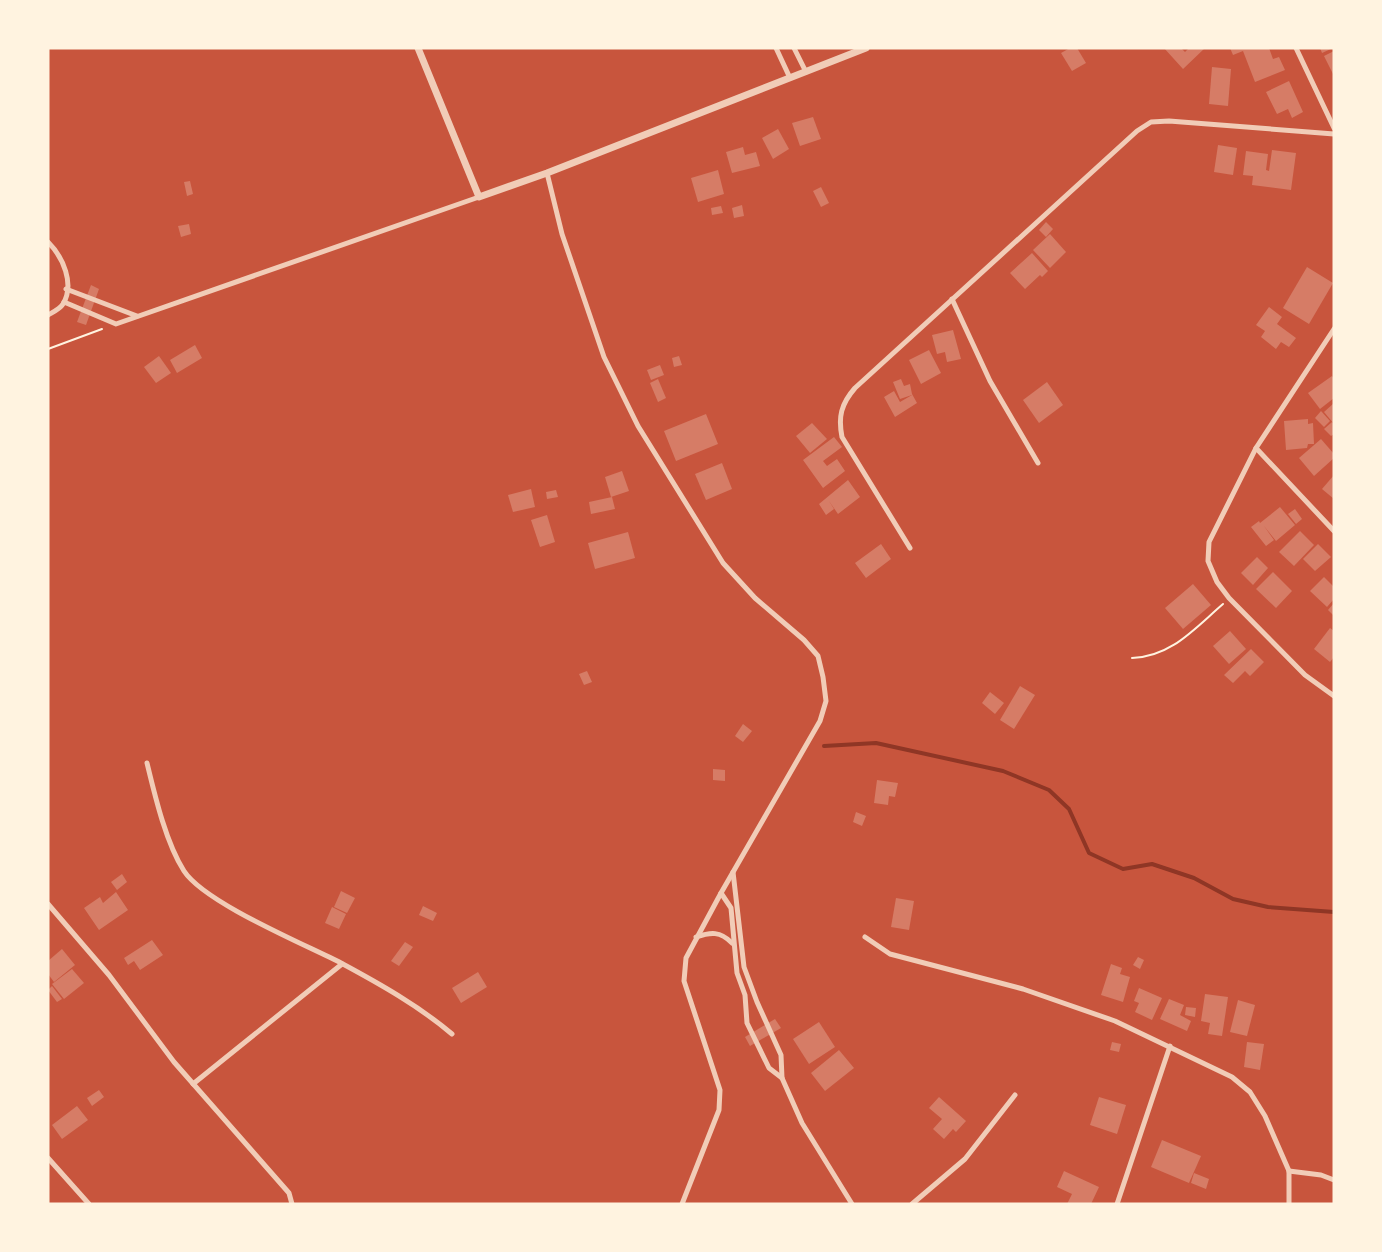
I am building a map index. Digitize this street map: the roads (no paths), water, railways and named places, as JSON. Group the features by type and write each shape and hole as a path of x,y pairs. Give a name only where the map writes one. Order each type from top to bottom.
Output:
{"street":[{"path":"418,48 479,197"},
{"path":"776,48 790,78"},
{"path":"794,48 806,72"},
{"path":"64,302 116,324 547,173 866,48"},
{"path":"1296,48 1334,128"},
{"path":"910,548 842,437 841,411 846,398 855,388 1137,131 1151,122 1169,121 1334,134"},
{"path":"547,173 562,234 604,357 638,426 723,562 755,598 804,640 818,656 826,701 820,721 733,871 686,958 684,981 720,1090 719,1110 682,1204"},
{"path":"48,242 57,251 67,271 64,302 62,306 48,315"},
{"path":"66,289 137,316"},
{"path":"952,299 990,381 1038,463"},
{"path":"1334,329 1332,337 1256,448 1209,543 1208,561 1217,582 1229,598 1305,675 1334,696"},
{"path":"1256,448 1334,531"},
{"path":"147,763 156,799 174,852 185,873 209,894 342,964 426,1012 452,1034"},
{"path":"733,871 744,967 781,1055 782,1078 802,1123 852,1204"},
{"path":"721,893 731,908 736,973 745,995 747,1023 770,1068 782,1078"},
{"path":"48,904 109,975 174,1062 290,1193 292,1204"},
{"path":"696,938 707,933 716,933 725,936 733,944"},
{"path":"865,937 890,954 1023,989 1115,1021 1232,1077 1250,1092 1265,1116 1289,1171 1289,1204"},
{"path":"193,1084 342,964"},
{"path":"1116,1204 1170,1046"},
{"path":"912,1204 965,1159 1015,1095"},
{"path":"48,1158 89,1204"},
{"path":"1289,1171 1321,1174 1334,1180"}],"waterway":[{"path":"824,746 876,743 1003,771 1049,790 1069,809 1089,853 1123,869 1152,864 1194,878 1233,899 1268,907 1334,912"}]}
